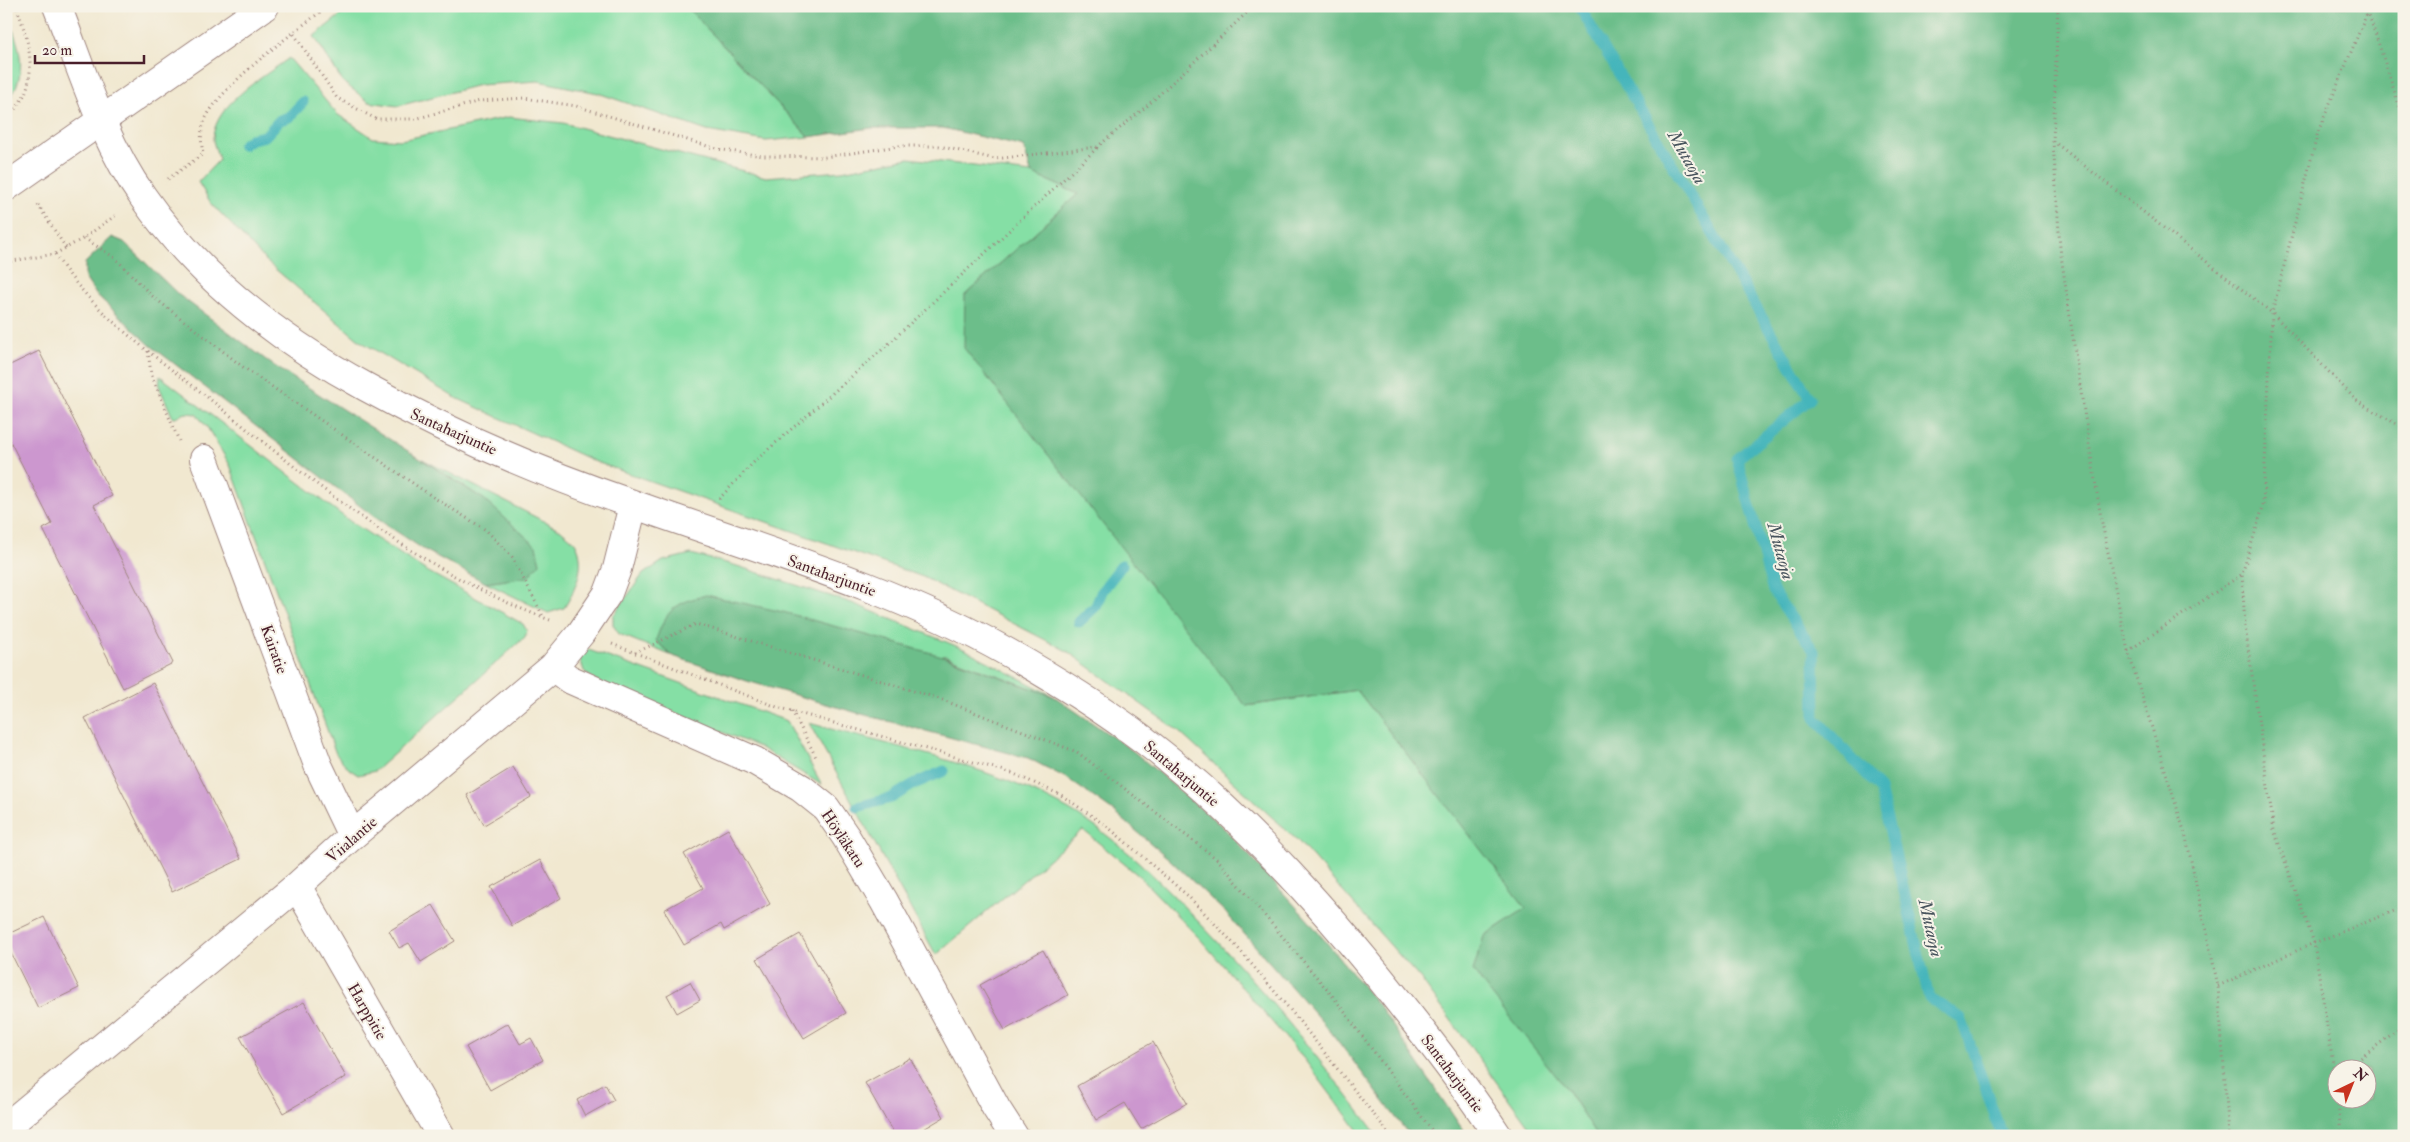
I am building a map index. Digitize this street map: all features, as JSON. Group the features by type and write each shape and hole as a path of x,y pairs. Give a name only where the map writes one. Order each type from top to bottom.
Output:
{"street":[{"name":"Santaharjuntie","path":"58,6 102,120 120,160 142,197 180,243 219,284 252,312 294,344 349,378 409,411 558,477 853,582 949,622 1056,681 1102,709 1207,792 1262,845 1323,910 1398,1001 1498,1136"},
{"path":"6,187 265,6"},
{"name":"Kairatie","path":"204,459 318,765 352,836"},
{"name":"Viialantie","path":"6,1127 297,886 352,836 553,667 581,633 608,593 617,569 633,505"},
{"name":"Höyläkatu","path":"553,667 569,679 755,761 801,788 826,808 846,837 884,901 996,1108 1014,1136"},
{"name":"Harppitie","path":"297,886 441,1136"}],"path":[{"path":"6,121 26,92 30,62 24,26 16,6"},
{"path":"6,262 55,254 84,238 203,154 201,140 204,121 211,108 236,80 328,6"},
{"path":"694,524 755,461 883,349 1098,147 1148,105 1254,6"},
{"path":"2058,6 2053,141 2060,248 2080,386 2101,518 2128,651 2186,837 2218,986 2229,1136"},
{"path":"2366,6 2404,120"},
{"path":"2334,1060 2314,943 2274,830 2245,626 2242,574 2263,507 2272,313 2318,132 2370,6"},
{"path":"294,34 337,98 376,119 415,119 480,101 524,98 576,106 717,149 763,156 826,157 899,146 939,146 995,159 1098,147"},
{"path":"2053,141 2272,313 2358,402 2404,428"},
{"path":"84,238 115,258 151,295 243,367 433,497 486,530 512,557 544,618"},
{"path":"55,254 67,274 88,297 148,350 369,524 484,592 581,633 777,706 1012,773 1061,795 1108,827 1188,896 1280,997 1391,1136"},
{"path":"148,350 151,374 180,446"},
{"path":"2128,651 2242,574"},
{"path":"635,653 696,624 940,699 1077,752 1218,860 1335,999 1436,1136"},
{"path":"2218,986 2314,943 2404,907"},
{"path":"2358,1060 2404,1026"},
{"path":"2339,1110 2341,1136"}],"green space":[{"path":"352,6 686,6 809,137 766,141 707,131 598,93 538,81 479,85 398,106 369,102 343,82 314,36"},
{"path":"686,6 2404,6 2404,1136 1597,1136 1568,1091 1473,971 1484,936 1526,908 1357,690 1246,706 964,348 965,295 1078,194 1031,173 1024,147 943,128 871,128 809,137"},
{"path":"6,12 18,47 20,69 14,92 6,104"},
{"path":"289,58 337,114 373,138 401,140 509,117 563,123 766,177 842,171 909,158 1031,173 1078,194 965,295 1246,706 1357,690 1527,908 1484,936 1568,1091 1597,1136 1536,1136 1423,982 1299,842 1177,730 1067,651 923,577 596,462 454,397 360,341 267,262 211,203 198,182 219,160 213,138 216,125 222,113 231,102 254,82"},
{"path":"112,237 124,242 179,295 273,365 485,500 536,546 540,563 528,577 486,583 423,549 373,516 150,345 95,293 85,278 85,263"},
{"path":"160,376 351,522 425,570 523,624 527,631 525,637 375,771 358,775 349,769 336,754 230,465 207,427 196,414 186,413 173,418 159,386"},
{"path":"422,459 561,530 573,540 579,552 580,569 576,586 564,608 548,613 486,583 528,576 485,500"},
{"path":"691,554 734,565 852,603 966,650 1055,697 946,656 656,640 670,655 619,634 613,625 613,616 643,574 663,561"},
{"path":"706,595 783,612 946,657 1055,697 1133,751 1224,828 1308,920 1380,1007 1467,1136 1410,1136 1331,1032 1225,912 1168,858 1113,811 1068,779 1028,758 854,712 747,681 670,655 656,640 664,621 673,609 679,605"},
{"path":"583,648 787,721 822,785 759,747 594,680 584,671 577,651"},
{"path":"809,723 937,757 1001,778 1060,805 1097,828 1147,870 1218,942 1289,1023 1378,1136 1362,1136 1304,1059 1201,940 1139,876 1083,830 936,955"}],"building":[{"path":"39,351 112,496 94,505 173,663 123,688 43,529 52,524 6,433 6,367"},
{"path":"153,683 241,859 172,892 85,718"},
{"path":"513,767 531,797 484,825 467,795"},
{"path":"728,829 770,904 724,930 721,924 684,945 664,910 703,888 684,854"},
{"path":"540,860 561,898 512,926 491,887"},
{"path":"433,905 455,941 421,962 409,943 399,948 389,931"},
{"path":"44,917 79,988 38,1008 6,943 6,935"},
{"path":"800,934 846,1013 804,1038 757,959"},
{"path":"1043,950 1068,995 1005,1030 980,985"},
{"path":"690,982 700,1000 677,1013 667,995"},
{"path":"304,1002 346,1077 283,1113 240,1037"},
{"path":"508,1023 520,1044 531,1038 543,1060 490,1090 466,1047"},
{"path":"1153,1042 1187,1103 1141,1129 1125,1103 1096,1120 1077,1086"},
{"path":"910,1058 944,1117 912,1136 895,1136 865,1083"},
{"path":"605,1084 614,1100 585,1116 577,1100"}],"waterway":[{"name":"Mutaoja","path":"1579,6 1810,399 1737,459 1773,591 1814,651 1815,718 1880,789 1929,998 1961,1018 2002,1136"},
{"path":"243,145 251,139 265,136 280,120 289,117 303,102"},
{"path":"1079,622 1096,606 1102,591 1122,565"},
{"path":"857,807 891,798 914,784 944,771"}]}
